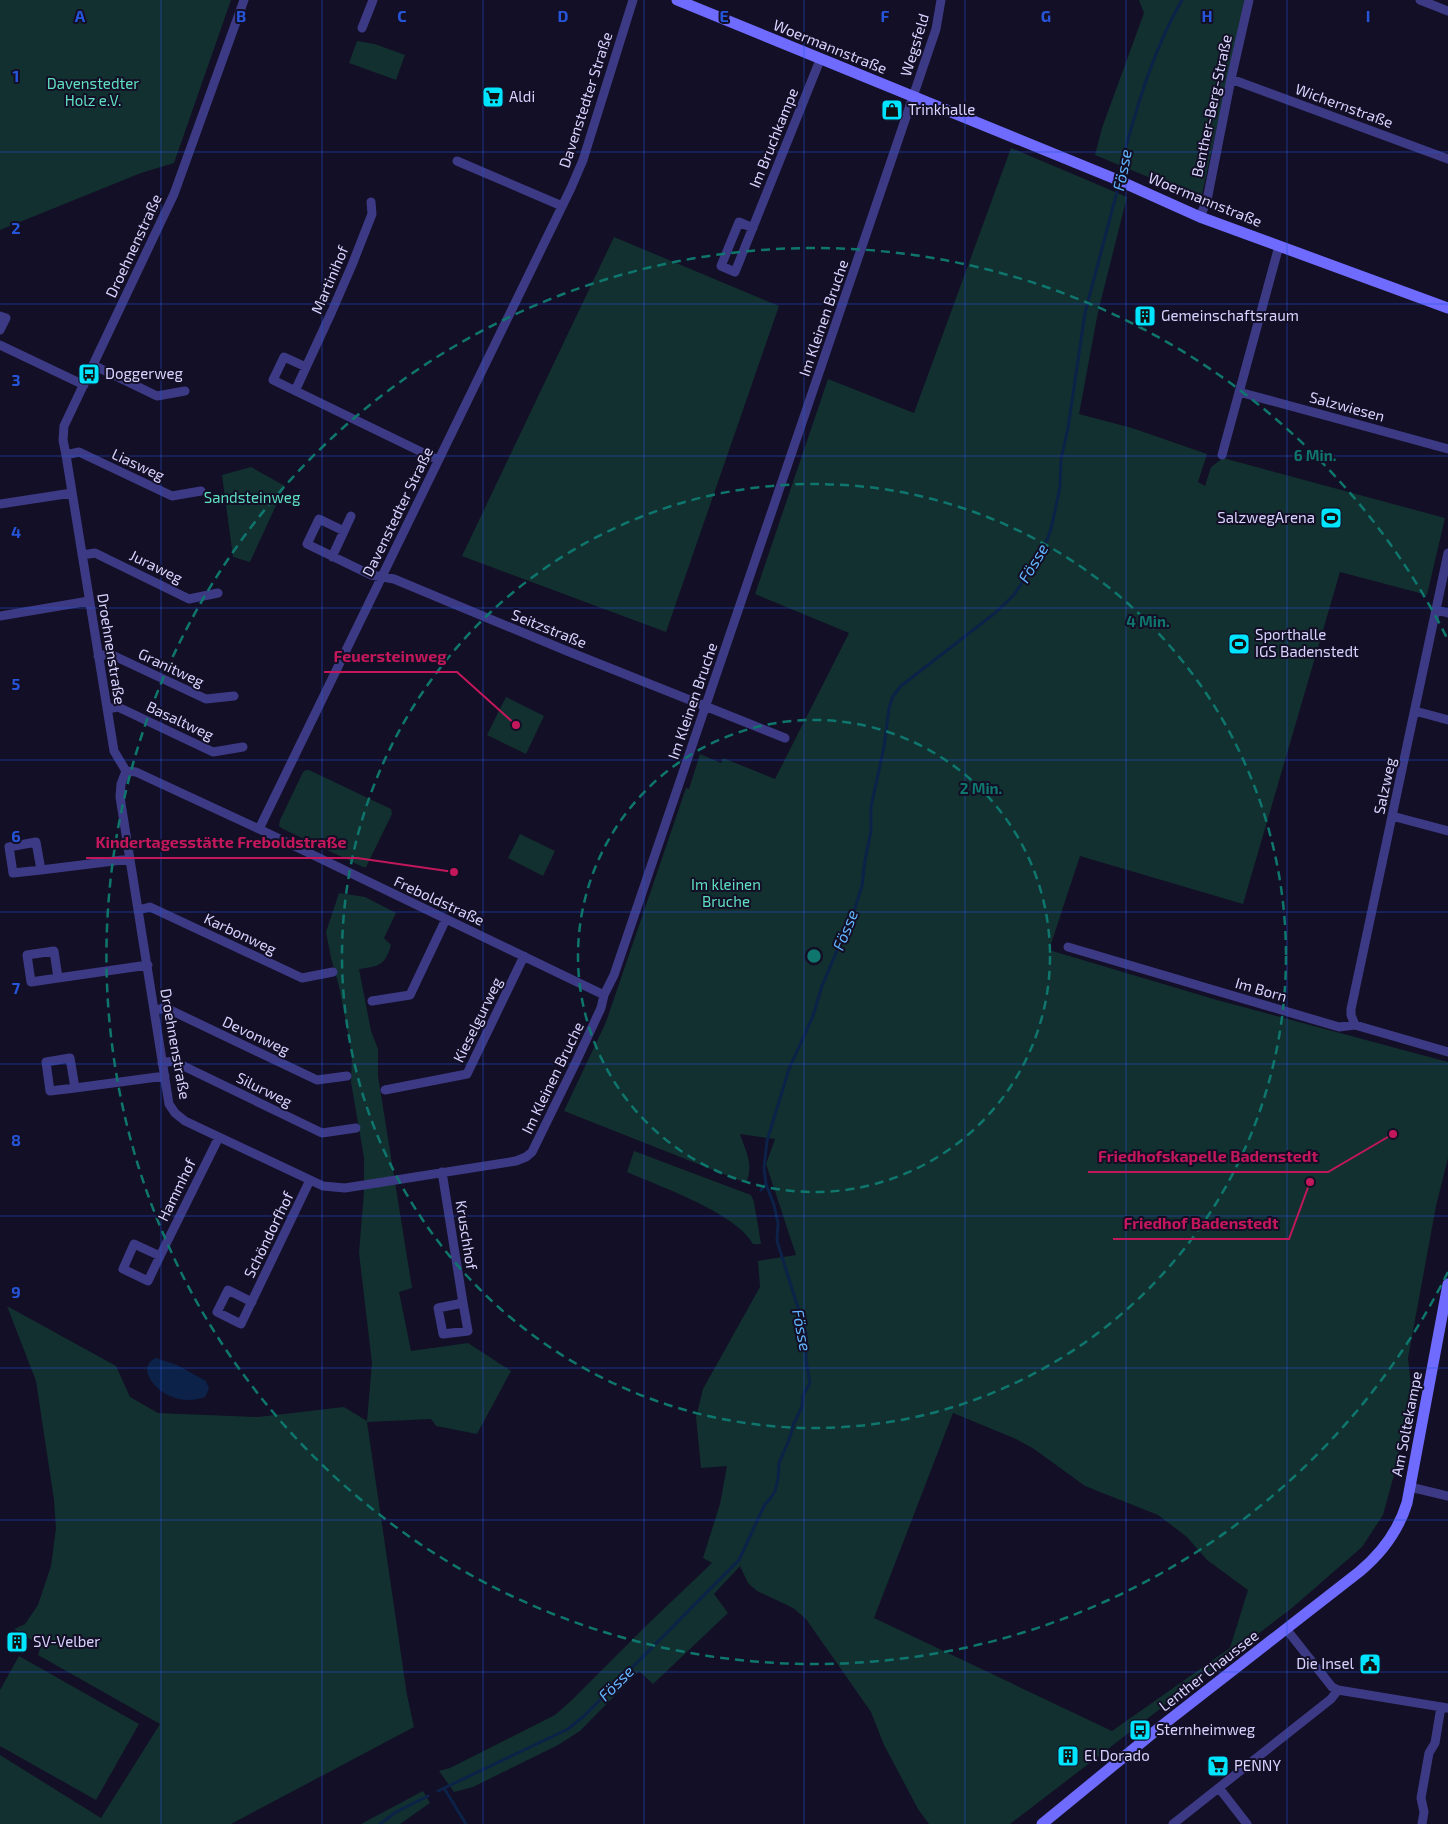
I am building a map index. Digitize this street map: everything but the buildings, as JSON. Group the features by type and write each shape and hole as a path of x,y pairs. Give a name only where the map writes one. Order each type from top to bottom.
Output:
{"street":[{"name":"Droehnenstraße","path":"244,0 174,194 64,426 63,440 114,751 126,771 120,797 169,1104 185,1121 310,1180 333,1188 375,1183"},
{"path":"362,28 373,0"},
{"name":"Davenstedter Straße","path":"259,829 583,160 633,0"},
{"name":"Woermannstraße","path":"676,0 1113,178 1200,217 1448,308"},
{"name":"Wegsfeld","path":"913,97 936,29 941,0"},
{"name":"Benther-Berg-Straße","path":"1200,217 1207,200 1249,0"},
{"path":"1420,0 1448,11"},
{"name":"Im Bruchkampe","path":"753,228 739,222 721,266 735,272 753,228 820,60"},
{"name":"Wichernstraße","path":"1231,79 1448,160"},
{"name":"Im Kleinen Bruche","path":"375,1183 516,1161 532,1152 598,1016 604,995 614,975 913,97"},
{"path":"457,161 562,206"},
{"name":"Martinihof","path":"295,391 362,240 372,214 371,202"},
{"path":"1222,455 1279,246"},
{"path":"0,316 6,318 0,330"},
{"path":"0,345 84,385"},
{"path":"306,367 284,357 272,380 438,460"},
{"path":"94,365 157,396 185,391"},
{"name":"Salzwiesen","path":"1239,392 1448,448"},
{"name":"Liasweg","path":"66,455 79,452 172,496 201,491"},
{"path":"0,504 72,493"},
{"path":"332,557 351,516"},
{"path":"344,531 319,519 307,544 371,575 381,577"},
{"name":"Salzweg","path":"1355,1024 1351,1015 1352,1009 1448,552"},
{"name":"Juraweg","path":"82,555 95,553 190,599 218,593"},
{"name":"Seitzstraße","path":"381,577 394,579 465,610 784,738"},
{"path":"0,616 90,601"},
{"path":"1436,610 1448,613"},
{"name":"Granitweg","path":"98,656 110,654 206,699 234,696"},
{"name":"Basaltweg","path":"107,709 118,707 213,752 243,747"},
{"path":"1415,711 1448,720"},
{"name":"Freboldstraße","path":"126,771 136,772 259,829 604,995"},
{"path":"1392,816 1448,831"},
{"path":"42,870 36,842 9,847 13,873 42,870 130,859"},
{"name":"Karbonweg","path":"138,910 150,908 302,978 332,972"},
{"path":"372,1001 410,995 446,919"},
{"name":"Im Born","path":"1068,947 1340,1027 1355,1024 1448,1052"},
{"name":"Kieselgurweg","path":"385,1090 467,1074 524,956"},
{"path":"58,978 148,965"},
{"name":"Devonweg","path":"155,1010 166,1008 317,1080 347,1076"},
{"name":"Silurweg","path":"162,1063 173,1061 322,1132 356,1128"},
{"path":"75,1088 164,1076"},
{"name":"Hammhof","path":"160,1256 134,1244 123,1269 148,1281 219,1136"},
{"name":"Kruschhof","path":"442,1172 463,1303"},
{"name":"Schöndorfhof","path":"252,1302 310,1180"},
{"name":"Am Soltekampe","path":"1373,1560 1387,1546 1403,1515 1410,1487 1448,1284"},
{"path":"1410,1487 1448,1496"},
{"name":"Lenther Chaussee","path":"1042,1824 1164,1724 1287,1630 1373,1560"},
{"path":"1287,1630 1332,1687 1338,1690 1445,1707 1435,1743 1429,1753 1421,1798 1424,1812 1422,1824"},
{"path":"1173,1824 1331,1699 1338,1690"},
{"path":"1218,1788 1247,1824"}],"green space":[{"name":"Davenstedter Holz e.V.","path":"0,0 231,0 174,163 141,173 0,230"},
{"path":"1139,0 1245,0 1201,199 1095,155 1102,128 1144,13"},
{"path":"357,41 375,44 405,55 396,80 349,63"},
{"name":"Im kleinen Bruche","path":"1011,148 1127,197 1098,312 1079,414 1132,428 1207,454 1198,482 1205,486 1211,467 1223,458 1445,518 1427,595 1340,572 1243,904 1080,856 1049,950 1217,1000 1448,1062 1448,1158 1436,1206 1408,1358 1411,1387 1395,1471 1383,1515 1362,1547 1292,1608 1010,1824 929,1824 918,1809 884,1745 871,1712 806,1619 793,1608 757,1591 748,1583 740,1566 714,1594 728,1613 653,1684 639,1671 580,1731 558,1745 473,1787 454,1792 439,1771 450,1768 555,1715 712,1563 703,1558 720,1504 727,1466 701,1468 696,1417 703,1389 760,1287 758,1261 796,1255 766,1164 775,1139 740,1134 747,1152 749,1164 746,1183 564,1111 606,1022 686,788 689,789 700,754 721,763 723,758 775,779 849,633 755,594 828,379 914,413","holes":["953,1413 1016,1439 1034,1449 1085,1486 1158,1515 1187,1537 1207,1560 1248,1590 1230,1648 1112,1731 874,1618"]},
{"path":"614,237 779,306 666,632 462,556"},
{"name":"Sandsteinweg","path":"251,467 285,486 250,562 233,557 222,475"},
{"path":"506,697 544,716 526,754 487,735"},
{"path":"306,770 391,809 392,814 366,867 279,826 280,820 303,772"},
{"path":"520,834 555,851 543,876 508,858"},
{"path":"339,893 365,897 396,913 384,938 391,945 384,961 376,966 359,969 371,1031 378,1049 378,1076 412,1288 399,1292 411,1351 468,1343 511,1371 477,1434 436,1426 431,1419 367,1422 407,1695 414,1727 231,1824 0,1824 0,1755 101,1818 160,1724 38,1655 41,1646 14,1629 25,1624 38,1605 51,1566 56,1528 54,1500 36,1381 7,1306 116,1366 130,1397 158,1413 258,1417 344,1407 367,1421 372,1363 359,1253 364,1191 364,1158 351,1082 352,1055 339,986 326,932"},
{"path":"634,1151 751,1195 754,1202 761,1244 753,1244 731,1222 715,1212 677,1193 627,1172"},
{"path":"19,1656 139,1724 96,1800 0,1746 0,1690"},
{"path":"423,1791 430,1803 400,1824 361,1824"}],"water":[{"path":"156,1358 177,1365 206,1381 209,1389 205,1397 183,1400 170,1396 159,1389 150,1378 147,1367"}],"waterway":[{"name":"Fösse","path":"1120,178 1121,164 1146,80 1162,40 1182,0"},
{"name":"Fösse","path":"438,1791 568,1729 584,1716 739,1560 765,1504 775,1491 779,1463 802,1407 803,1395 810,1383 806,1361 806,1333 777,1241 778,1223 766,1184 764,1168 767,1141 789,1069 813,1016 822,986 855,908 862,886 871,831 871,807 884,747 889,708 893,696 901,686 995,613 1013,596 1036,562 1048,538 1060,487 1061,459 1068,428 1085,313 1119,184"},
{"name":"Fösse","path":"761,1190 766,1184"},
{"path":"444,1788 466,1824"},
{"name":"Fösse","path":"380,1824 396,1812 428,1796"}],"place":[{"name":"Aldi","path":"493,97"},
{"name":"Trinkhalle","path":"892,110"},
{"name":"Gemeinschaftsraum","path":"1145,316"},
{"name":"Doggerweg","path":"89,374"},
{"name":"SalzwegArena","path":"1331,518"},
{"name":"Sporthalle IGS Badenstedt","path":"1239,644"},
{"name":"Feuersteinweg","path":"516,725"},
{"name":"Kindertagesstätte Freboldstraße","path":"454,872"},
{"name":"Friedhofskapelle Badenstedt","path":"1393,1134"},
{"name":"Friedhof Badenstedt","path":"1310,1182"},
{"name":"SV-Velber","path":"17,1642"},
{"name":"Die Insel","path":"1370,1664"},
{"name":"Sternheimweg","path":"1140,1730"},
{"name":"El Dorado","path":"1068,1756"},
{"name":"PENNY","path":"1218,1766"}]}
